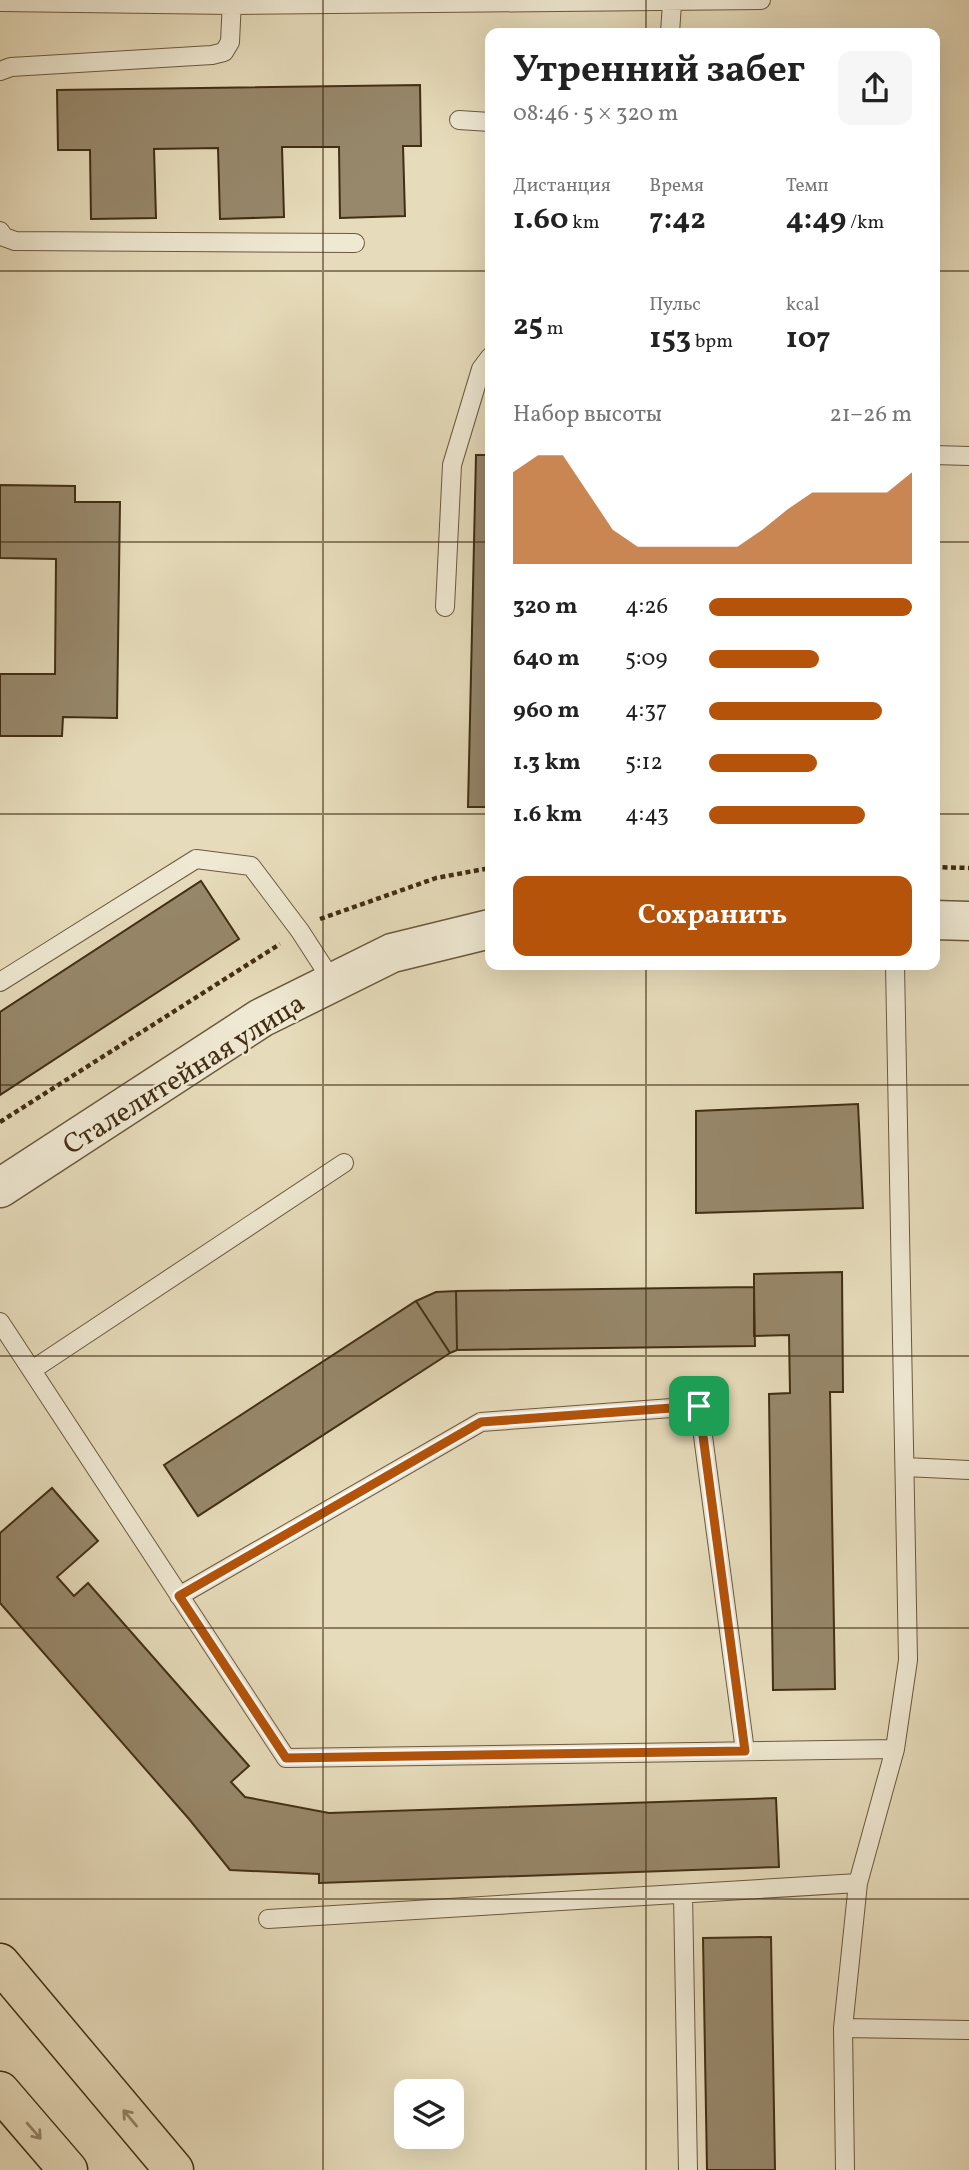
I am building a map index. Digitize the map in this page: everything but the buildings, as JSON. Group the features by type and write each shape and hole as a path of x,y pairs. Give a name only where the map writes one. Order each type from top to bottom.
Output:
{"main road":[{"path":"0,1963 174,2170"},
{"path":"0,2091 68,2170"}],"street":[{"path":"940,920 969,921"},
{"name":"Сталелитейная улица","path":"0,1188 261,1018 392,953 485,930"}],"lane":[{"path":"0,2 672,3 761,0"},
{"path":"0,71 11,67 212,55 224,52 230,42 232,3"},
{"path":"670,28 672,3"},
{"path":"459,120 485,122"},
{"path":"0,231 4,237 15,241 355,243"},
{"path":"444,607 452,465 481,369 485,364"},
{"path":"940,456 969,456"},
{"path":"0,982 196,859 251,866 300,931 333,982"},
{"path":"845,2170 843,2028 858,1883 895,1749 908,1660 895,970"},
{"path":"32,1370 344,1163"},
{"path":"0,1322 286,1758 895,1749"},
{"path":"179,1596 481,1422 699,1406 745,1751"},
{"path":"905,1467 969,1470"},
{"path":"268,1919 858,1883"},
{"path":"682,1894 688,2170"},
{"path":"843,2028 969,2030"}],"path":[{"path":"940,867 969,868"},
{"path":"0,1122 322,917 436,877 485,869"}],"route":[{"path":"699,1406 745,1751 286,1758 179,1596 481,1422 699,1406"}]}
